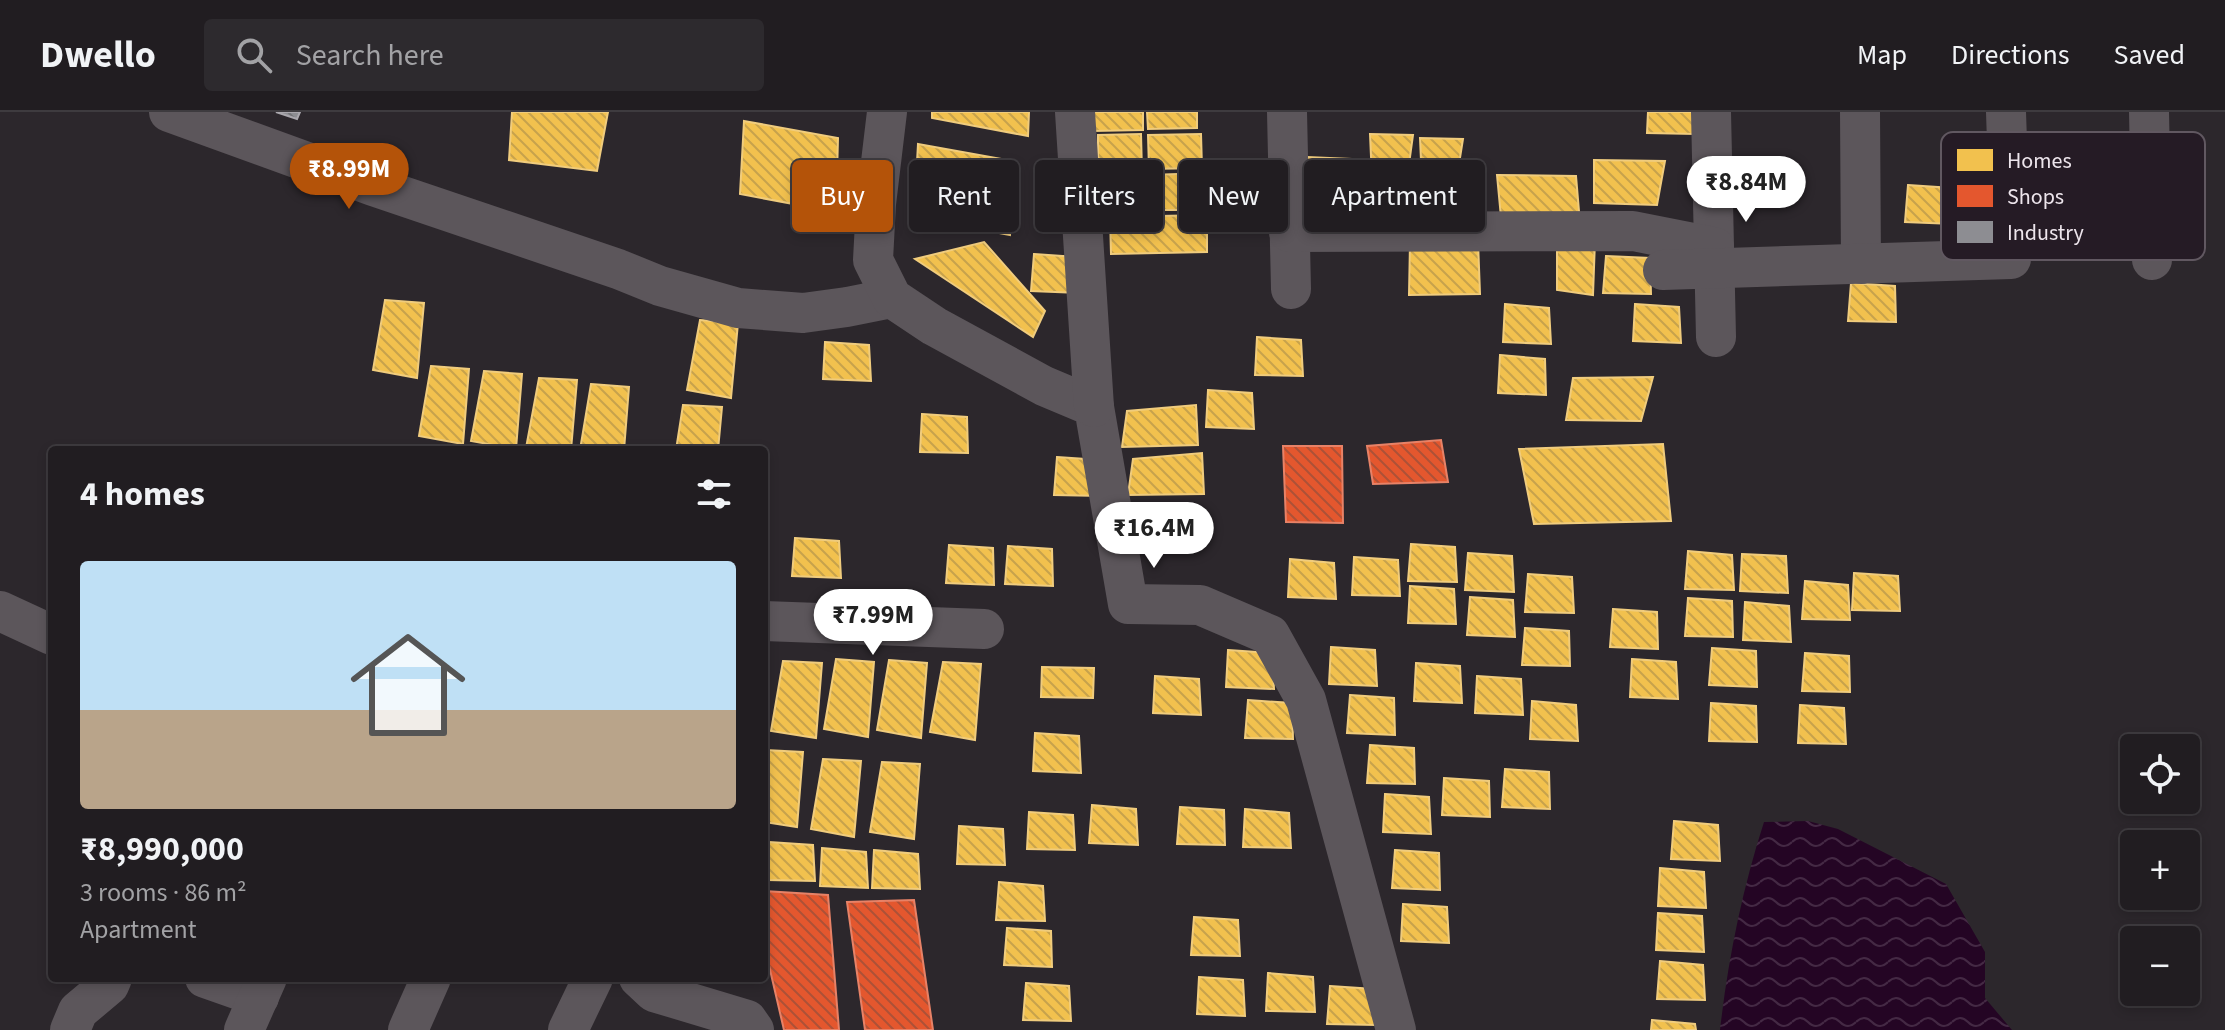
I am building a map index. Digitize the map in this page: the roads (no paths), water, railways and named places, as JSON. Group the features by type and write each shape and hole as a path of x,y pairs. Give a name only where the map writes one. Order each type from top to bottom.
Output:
{"street":[{"path":"169,112 660,286 738,308 803,313 892,298"},
{"path":"887,112 873,260 892,298 934,326 1044,386 1094,407"},
{"path":"1075,112 1094,407 1128,604 1200,605 1270,635 1306,700 1396,1030"},
{"path":"1287,112 1291,289"},
{"path":"1711,112 1716,337"},
{"path":"1860,112 1861,264"},
{"path":"2006,112 2007,132"},
{"path":"2149,112 2149,132"},
{"path":"1289,232 1633,231 1714,258"},
{"path":"1663,270 1714,258 1861,264 1981,260"},
{"path":"0,611 48,633"},
{"path":"768,621 984,629"},
{"path":"70,1030 78,1011 114,982"},
{"path":"211,982 253,1012"},
{"path":"408,1030 429,982"},
{"path":"568,1030 591,982"},
{"path":"643,982 654,992 747,1020 754,1030"}],"water":[{"path":"1808,821 1838,829 1946,884 1985,952 1985,998 2012,1030 1720,1030 1737,925 1764,822"}]}
